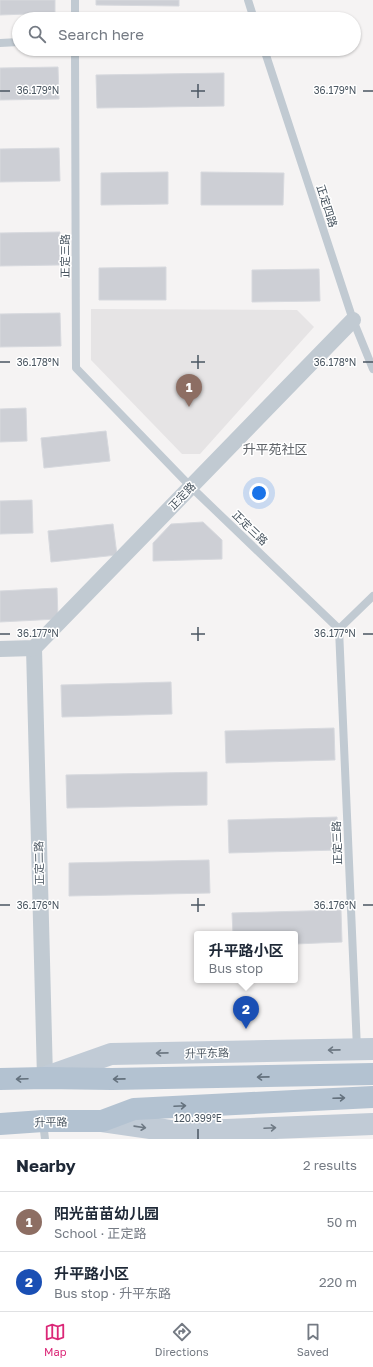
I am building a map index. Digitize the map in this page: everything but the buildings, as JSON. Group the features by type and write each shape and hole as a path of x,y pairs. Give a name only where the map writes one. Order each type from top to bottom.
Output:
{"main road":[{"name":"升平东路","path":"45,1078 111,1054 365,1049"},
{"path":"0,1079 112,1079 373,1074"},
{"name":"升平路","path":"0,1124 44,1130 102,1121 134,1109 373,1097"},
{"path":"102,1121 177,1132 351,1128 373,1124"}],"street":[{"name":"正定路","path":"34,648 353,320"},
{"path":"0,649 34,648"},
{"name":"正定二路","path":"34,648 45,1078"}],"lane":[{"path":"75,0 75,12"},
{"path":"248,0 252,12"},
{"path":"0,43 12,42"},
{"name":"正定三路","path":"75,56 76,368 191,487 339,629 365,1049"},
{"name":"正定四路","path":"266,56 353,320 373,369"},
{"path":"339,629 373,596"}],"shaded area":[{"path":"91,309 297,310 314,327 200,454 182,454 91,360"}],"place":[{"name":"阳光苗苗幼儿园","path":"189,407"},
{"name":"升平路小区","path":"246,1029"}],"district":[{"name":"升平苑社区","path":"275,449"}]}
